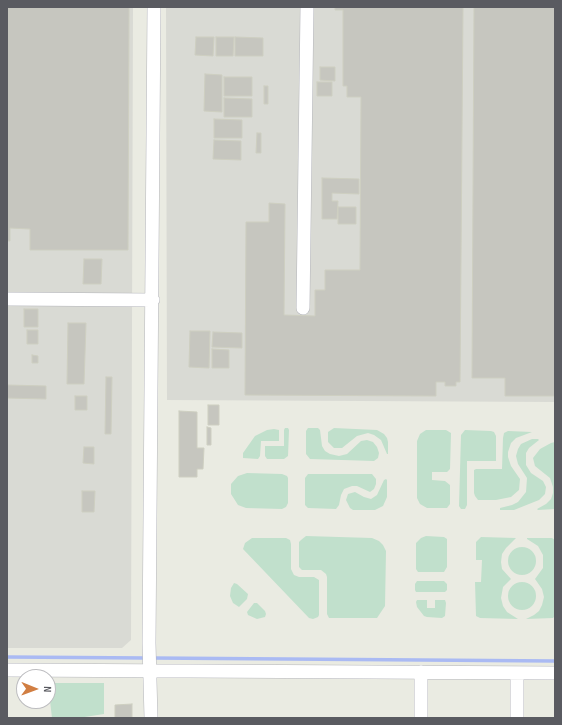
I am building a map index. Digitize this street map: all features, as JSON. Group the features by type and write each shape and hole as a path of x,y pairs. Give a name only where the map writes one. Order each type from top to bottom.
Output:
{"street":[{"path":"151,718 149,671 153,300 154,7"},
{"path":"303,308 307,7"},
{"path":"7,299 153,300"},
{"path":"7,670 555,673"},
{"path":"421,718 422,672"},
{"path":"517,673 517,718"}],"shaded area":[{"path":"7,7 133,7 131,640 122,648 7,648"},
{"path":"166,7 555,7 555,402 167,400"}],"green space":[{"path":"285,428 288,428 289,430 288,456 284,459 267,459 265,456 265,446 284,446"},
{"path":"308,428 318,428 320,430 322,446 325,451 330,454 339,456 347,454 361,441 367,440 373,442 377,447 379,453 378,458 374,461 310,459 306,454 306,431"},
{"path":"334,428 377,430 384,434 387,438 388,454 381,440 368,433 357,436 342,448 334,448 328,442 328,432"},
{"path":"267,430 279,430 279,441 261,441 260,456 258,459 243,458 243,453 255,436"},
{"path":"426,430 446,430 451,433 450,469 447,472 432,472 432,480 445,481 450,485 450,504 447,508 427,508 420,504 417,498 417,441 420,434"},
{"path":"465,430 494,432 496,436 496,461 467,461 467,505 465,509 461,509 459,506 461,435"},
{"path":"508,431 532,432 516,438 511,443 508,452 511,466 520,479 519,490 511,497 496,500 478,500 474,493 474,470 502,469 503,438 504,433"},
{"path":"532,439 539,440 529,448 526,453 526,465 531,473 543,481 546,487 545,494 539,500 514,510 500,510 500,508 518,502 526,492 527,478 518,464 516,456 521,444"},
{"path":"555,442 555,509 538,510 537,509 551,499 553,487 550,478 535,466 533,458 540,449"},
{"path":"247,473 282,474 287,476 288,503 286,507 282,509 246,508 238,505 231,494 231,484 238,476"},
{"path":"308,474 372,474 376,479 376,484 374,489 370,492 357,486 344,489 339,505 336,509 308,508 305,505 305,478"},
{"path":"386,479 387,497 383,506 375,510 353,510 350,508 346,500 348,494 355,492 371,499 377,495 384,480"},
{"path":"306,536 372,538 379,541 383,545 386,551 385,606 377,618 329,618 327,614 326,574 321,570 302,570 299,567 299,542"},
{"path":"426,536 444,537 447,539 447,567 444,572 418,572 416,569 416,543 421,538"},
{"path":"481,537 516,538 502,554 502,569 511,579 503,587 501,598 503,606 507,612 518,619 480,618 476,616 475,582 481,582 482,560 476,560 476,542"},
{"path":"252,538 286,538 290,540 291,569 294,575 299,577 314,577 319,580 318,617 313,619 309,618 243,549 245,543"},
{"path":"527,538 552,538 555,540 555,616 553,618 526,619 539,611 544,597 542,589 535,579 543,568 543,555 538,546"},
{"path":"522,547 532,551 536,561 532,571 522,575 512,571 508,561 512,551"},
{"path":"417,581 444,581 447,584 447,590 445,592 416,592 415,584"},
{"path":"522,582 532,586 536,596 532,606 522,610 512,606 508,596 512,586"},
{"path":"234,583 248,594 247,599 239,607 233,603 230,596 231,588"},
{"path":"417,600 427,600 427,608 435,608 435,600 445,600 445,616 442,618 424,616 417,607"},
{"path":"254,603 257,603 265,611 265,617 257,619 248,615 247,612"},
{"path":"56,683 104,683 104,714 78,718 52,718 51,709 56,709"}],"building":[{"path":"7,7 129,7 128,250 30,250 30,229 10,228 10,241 7,241"},
{"path":"335,7 463,7 460,382 456,382 456,386 445,386 445,382 436,382 436,396 245,395 246,222 269,222 269,203 285,204 284,315 315,316 315,290 325,290 325,270 360,270 361,97 347,97 347,86 343,86 343,10 335,10"},
{"path":"474,7 555,7 555,396 505,396 505,378 472,378"},
{"path":"196,37 214,37 213,56 195,55"},
{"path":"216,37 234,37 233,56 216,56"},
{"path":"235,37 263,38 263,56 235,56"},
{"path":"320,67 335,67 335,81 320,80"},
{"path":"205,74 222,75 222,112 204,111"},
{"path":"224,77 252,77 252,96 224,96"},
{"path":"317,82 332,82 332,96 317,96"},
{"path":"264,86 268,86 268,104 264,104"},
{"path":"224,98 252,99 252,117 224,117"},
{"path":"214,119 242,120 242,138 214,138"},
{"path":"257,133 261,133 261,153 256,153"},
{"path":"214,140 241,141 241,160 213,159"},
{"path":"322,178 359,179 359,194 332,193 332,201 338,201 337,219 322,219"},
{"path":"338,207 356,207 356,224 338,224"},
{"path":"84,259 102,259 101,284 83,284"},
{"path":"24,309 38,309 38,327 24,327"},
{"path":"68,323 86,323 84,384 67,384"},
{"path":"27,330 38,330 38,344 27,344"},
{"path":"190,331 210,331 209,368 189,367"},
{"path":"213,332 242,333 242,348 212,347"},
{"path":"212,349 229,350 229,368 212,368"},
{"path":"32,355 38,356 38,363 32,363"},
{"path":"106,377 112,377 111,434 105,434"},
{"path":"7,385 46,386 46,399 7,398"},
{"path":"75,396 87,396 87,410 75,410"},
{"path":"208,405 219,405 219,425 208,425"},
{"path":"179,411 197,412 197,448 204,448 203,469 197,469 197,477 179,477"},
{"path":"207,427 211,428 211,445 207,445"},
{"path":"84,447 94,447 94,464 83,463"},
{"path":"82,491 95,491 94,512 82,512"},
{"path":"132,704 132,718 115,718 115,705"}],"waterway":[{"path":"7,657 146,658"},
{"path":"152,658 555,661"}]}
